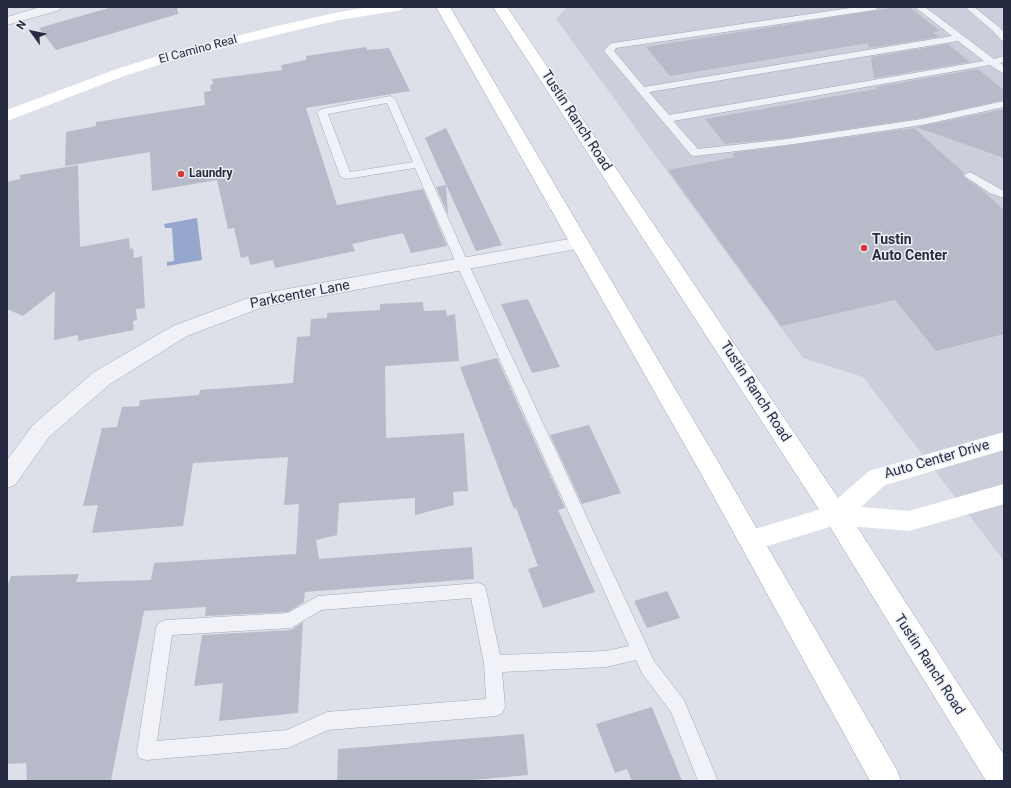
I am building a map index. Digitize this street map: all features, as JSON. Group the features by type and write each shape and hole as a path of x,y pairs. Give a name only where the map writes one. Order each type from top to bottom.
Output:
{"main road":[{"name":"El Camino Real","path":"7,116 107,77 172,56 320,20 396,7"},
{"path":"443,7 750,540 886,781"},
{"name":"Tustin Ranch Road","path":"500,7 836,515 1003,781"},
{"name":"Auto Center Drive","path":"836,515 877,478 1004,441"},
{"name":"Auto Center Drive","path":"750,540 836,515 909,521 1004,494"}],"street":[{"path":"8,19 55,7"},
{"name":"Parkcenter Lane","path":"7,478 41,431 102,378 180,331 259,301 580,243"}],"lane":[{"path":"875,7 613,46 609,51 695,153 787,142 922,122 1004,104"},
{"path":"919,7 1004,71"},
{"path":"969,7 1003,35"},
{"path":"642,90 960,38"},
{"path":"666,119 1004,59"},
{"path":"419,164 346,176 322,112 390,99 419,164 463,265 648,667 678,706 708,781"},
{"path":"970,175 994,191 1004,195"},
{"path":"478,590 493,664 496,707 327,721 288,739 146,751 165,628 291,620 318,603 478,590"},
{"path":"493,664 606,659 641,651"}],"shaded area":[{"name":"Tustin Auto Center","path":"1004,7 1004,561 863,377 803,358 556,19 566,8"}],"water":[{"path":"197,218 202,260 167,266 167,262 174,261 172,228 165,228 164,224"}],"building":[{"path":"112,7 177,7 178,14 56,50 39,28"},
{"path":"897,7 909,7 940,31 933,32 939,37 869,48 868,43 670,76 646,47"},
{"path":"948,44 970,62 874,78 871,57"},
{"path":"366,47 367,50 389,48 410,91 306,108 337,205 423,189 447,246 411,253 403,233 352,244 355,251 275,268 273,260 250,265 248,256 241,258 234,228 228,229 217,180 152,191 150,152 65,166 66,132 96,126 96,122 205,105 204,92 211,91 210,85 213,84 212,79 282,70 281,65 306,60 306,56"},
{"path":"978,69 1004,90 1004,100 922,118 787,138 725,144 705,119 876,89 876,87"},
{"path":"1004,109 1004,158 916,127 922,126"},
{"path":"446,128 502,245 476,251 425,138"},
{"path":"914,128 964,173 963,175 965,178 981,189 1004,210 1004,334 936,351 895,300 781,326 668,170 735,157 732,153"},
{"path":"78,165 80,247 129,238 130,249 133,248 134,258 142,256 145,308 136,309 137,320 133,321 134,330 78,341 78,335 54,340 55,291 23,316 7,309 7,182 20,179 20,175"},
{"path":"446,185 448,215 436,187"},
{"path":"528,299 560,367 532,373 501,304"},
{"path":"423,302 424,311 446,310 447,316 455,314 459,361 385,366 386,438 464,433 468,491 453,492 454,505 415,515 415,498 339,503 337,535 316,540 319,559 472,547 474,579 305,592 304,602 288,612 205,616 206,607 144,611 111,781 27,781 26,763 7,764 7,587 11,576 79,574 76,582 151,580 154,563 296,554 299,504 284,505 288,457 193,463 183,526 92,533 98,505 83,506 102,428 117,427 122,407 139,406 140,400 199,395 200,390 293,383 297,337 310,336 311,319 327,318 327,313 380,310 380,304"},
{"path":"497,358 565,508 558,510 595,592 543,608 528,569 538,566 516,508 514,509 460,367"},
{"path":"589,425 621,493 582,504 550,435"},
{"path":"667,591 680,618 647,628 634,601"},
{"path":"303,622 298,713 219,721 223,683 194,686 202,635 291,630"},
{"path":"652,707 682,781 632,781 627,769 615,773 596,724"},
{"path":"524,734 528,775 461,781 337,781 338,749"}],"place":[{"name":"Laundry","path":"181,174"},
{"name":"Tustin Auto Center","path":"864,248"}]}
